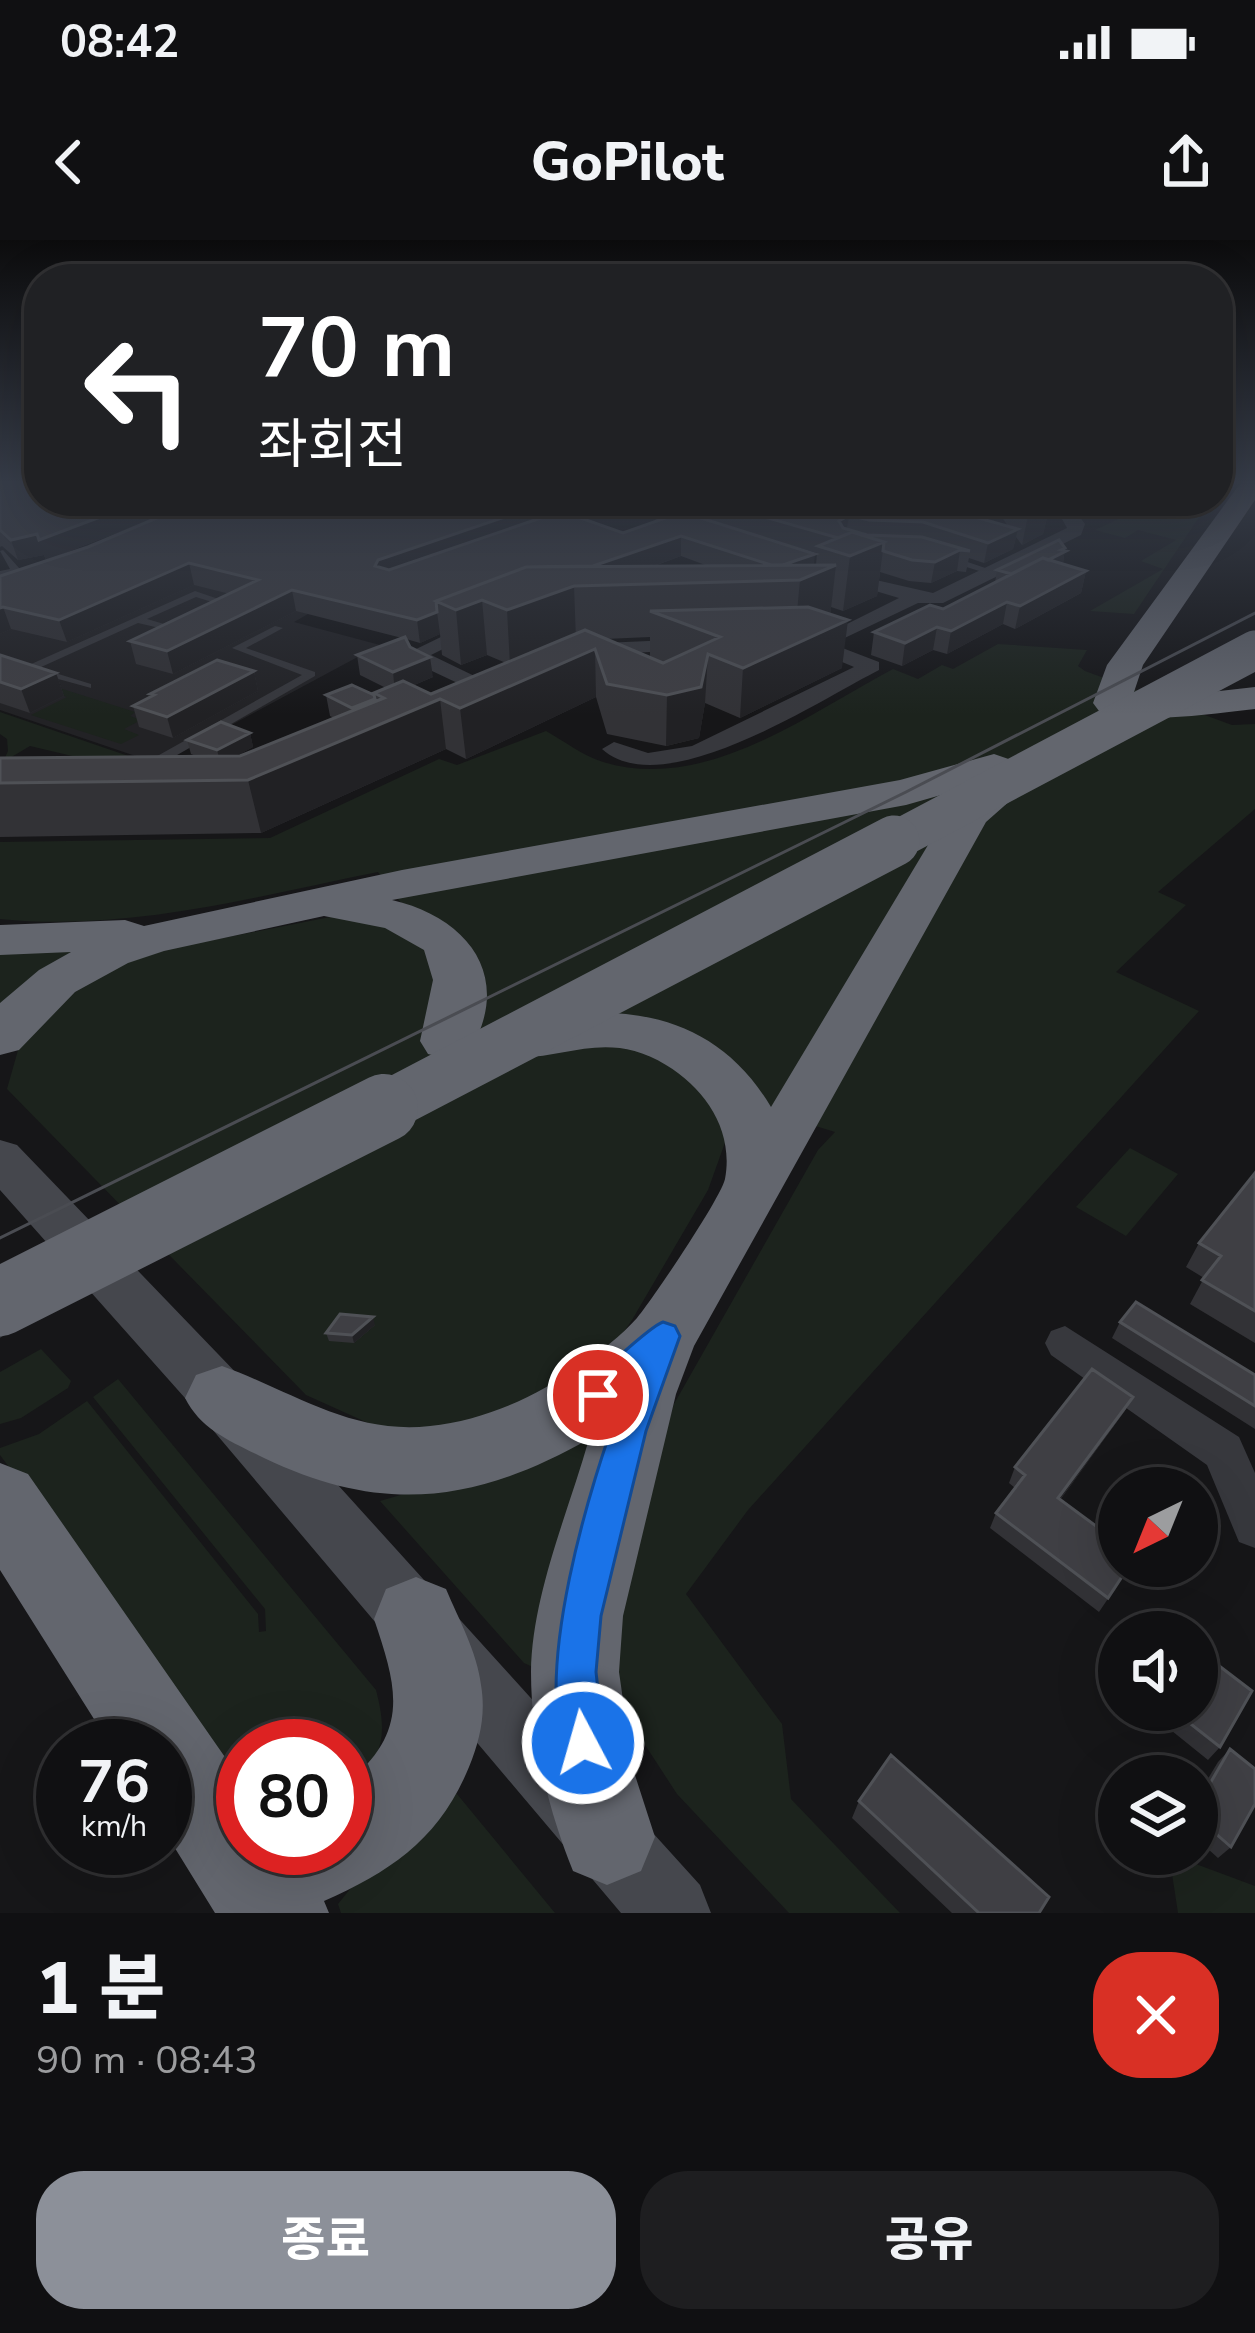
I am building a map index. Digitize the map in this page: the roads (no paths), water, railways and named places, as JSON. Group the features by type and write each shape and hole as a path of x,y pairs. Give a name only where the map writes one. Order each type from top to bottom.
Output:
{"highway":[{"path":"1126,707 1113,689 1125,665 1210,559"},
{"path":"0,1302 517,1041 1126,707 1255,629"},
{"path":"1126,707 1255,650"},
{"path":"1126,707 1255,698"},
{"path":"0,1037 33,1000 86,963 194,928 304,907 362,909 412,904 1006,770"},
{"path":"0,1270 448,1041 1006,770"},
{"path":"222,1398 283,1435 338,1455 390,1466 440,1463 523,1438 628,1374 663,1336 756,1186 968,815 1006,770"},
{"path":"412,904 452,948 460,964 457,1016 448,1041"},
{"path":"0,940 91,938 194,928"},
{"path":"517,1041 580,1029 644,1036 698,1058 736,1093 760,1153 756,1186"},
{"path":"607,1837 578,1718 575,1672 581,1616 628,1431 663,1336"},
{"path":"0,1500 146,1719"},
{"path":"372,1825 407,1791 428,1758 437,1722 437,1682 416,1619"},
{"path":"192,1776 286,1879"}],"main road":[{"path":"0,1158 222,1398 672,1913"}],"street":[{"path":"829,575 936,598 1018,559"},
{"path":"0,584 32,575"},
{"path":"614,749 646,760 698,752 872,666 801,643 838,637 915,597"},
{"path":"482,689 422,659 420,652 510,613"},
{"path":"558,658 597,647 726,645"},
{"path":"1065,1343 1243,1464 1255,1526"}],"lane":[{"path":"0,574 16,570 8,559"},
{"path":"951,559 992,572"},
{"path":"29,669 195,594 236,605 218,614"},
{"path":"138,620 181,632 199,622"},
{"path":"151,783 311,674 237,648 278,628"},
{"path":"0,660 87,686"}],"tram line":[{"path":"0,1238 906,792 1255,613"},
{"path":"0,1336 1255,662"}]}
